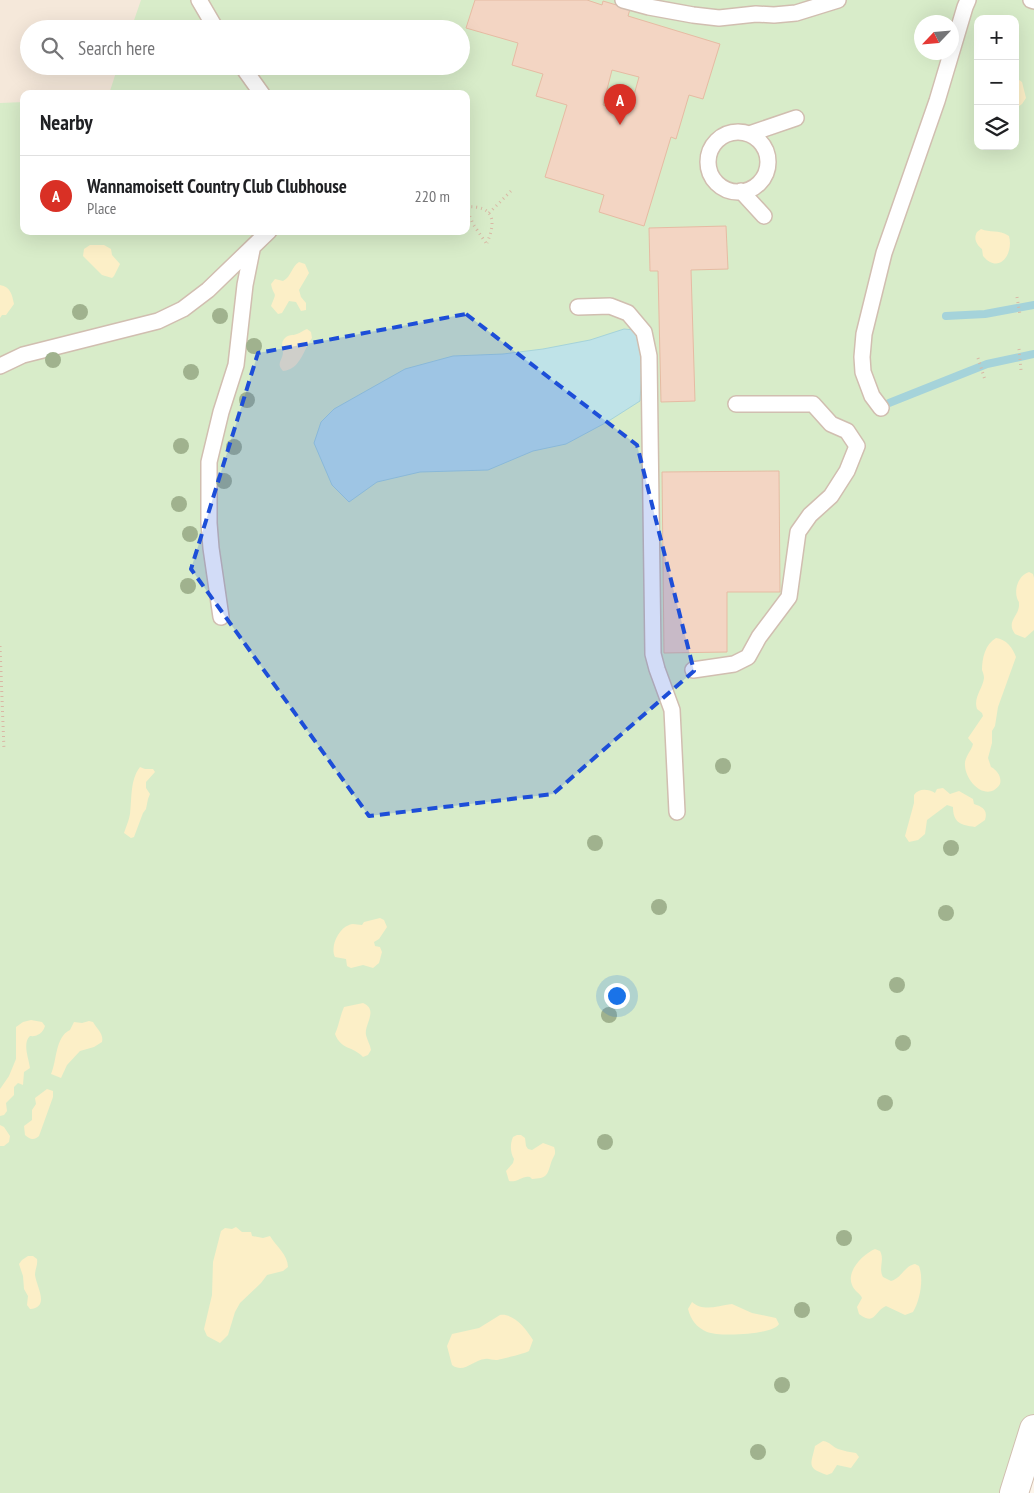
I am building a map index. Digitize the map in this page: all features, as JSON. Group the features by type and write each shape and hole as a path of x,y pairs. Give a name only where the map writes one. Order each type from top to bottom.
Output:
{"street":[{"path":"1014,1493 1034,1429"}],"lane":[{"path":"199,0 211,20"},
{"path":"624,0 649,7 719,18 756,14 796,13 838,0"},
{"path":"881,408 872,396 863,372 864,334 884,253 937,101 964,7 968,0"},
{"path":"248,75 259,90"},
{"path":"749,134 796,118"},
{"path":"729,133 749,134 758,140 768,157 767,168 763,177 750,189 741,191 732,191 724,188 717,182 710,170 709,155 716,142 729,133"},
{"path":"741,191 764,216"},
{"path":"0,366 23,356 158,322 190,304 208,290 252,250 265,235"},
{"path":"222,617 211,548 209,462 221,412 236,366 245,285 252,250"},
{"path":"578,308 610,306 628,313 644,332 649,356 653,654 672,710 677,812"},
{"path":"693,670 734,664 748,657 759,637 789,597 798,532 810,515 831,496 847,471 857,446 847,431 831,424 813,404 736,404"}],"path":[{"path":"489,213 511,190"},
{"path":"470,207 488,211 493,218 487,243 470,217"},
{"path":"1017,298 1020,316"},
{"path":"1019,349 1021,370"},
{"path":"978,358 985,380"},
{"path":"0,646 4,750"}],"highlighted area":[{"path":"466,314 637,445 694,671 553,794 369,816 191,569 258,353"}],"shaded area":[{"path":"0,0 162,0 159,20 20,20 20,75 135,75 124,87 114,90 20,90 20,140 0,123"}],"green space":[{"path":"141,0 1034,0 1034,1461 1025,1493 0,1493 0,103 20,102 20,235 470,235 470,90 110,90 115,75 470,75 470,20 134,20"}],"sand":[{"path":"1019,80 1022,82 1026,98 1019,106"},
{"path":"981,229 1009,236 1010,243 1007,255 1000,263 989,261 983,256 982,249 977,244 976,239 977,232"},
{"path":"90,245 104,245 111,249 112,255 120,264 112,278 102,275 83,256 84,249"},
{"path":"299,262 305,264 309,273 299,290 301,297 306,303 306,310 301,311 296,302 289,301 282,313 278,314 271,306 275,296 271,284 275,279 283,281 286,279 294,266"},
{"path":"0,285 9,290 14,304 6,315 2,315 0,318"},
{"path":"307,329 311,332 312,338 301,358 294,367 283,371 280,364 283,353 283,340 288,336"},
{"path":"1029,572 1033,574 1034,578 1034,630 1025,638 1015,634 1012,623 1019,606 1016,594 1017,586 1022,576"},
{"path":"996,638 1009,644 1016,657 998,707 995,726 992,731 992,743 988,758 991,767 999,774 1000,784 990,792 984,791 973,784 966,772 965,763 973,744 968,738 983,716 977,709 976,701 984,678 982,670 984,657 989,644"},
{"path":"140,767 153,769 155,772 146,782 146,788 150,794 146,809 134,837 131,838 124,833 130,814 134,778"},
{"path":"943,788 950,794 959,791 973,799 974,804 985,811 985,820 975,827 962,824 954,817 953,807 947,805 927,820 925,834 918,840 909,842 905,836 914,803 914,795 921,790 935,793 937,789"},
{"path":"380,918 384,920 387,927 379,939 374,942 375,946 380,947 382,952 379,963 373,968 363,965 351,968 347,966 346,959 335,957 334,944 341,930 352,924 362,925 364,922"},
{"path":"363,1003 370,1009 366,1035 371,1050 368,1055 363,1057 340,1043 335,1034 344,1007"},
{"path":"31,1020 42,1022 45,1026 39,1034 30,1036 26,1043 30,1068 24,1072 23,1085 18,1083 14,1087 14,1095 6,1103 7,1111 4,1115 0,1116 0,1089 9,1076 16,1059 16,1027 23,1022"},
{"path":"74,1022 82,1023 93,1022 100,1032 102,1042 94,1047 80,1051 67,1065 61,1078 51,1074 59,1044 65,1033 70,1030"},
{"path":"47,1089 53,1091 53,1097 39,1136 33,1139 25,1135 24,1126 32,1120 32,1110 36,1104 35,1098"},
{"path":"0,1125 4,1127 10,1136 9,1142 4,1146 0,1146"},
{"path":"517,1135 525,1138 528,1149 532,1150 543,1143 554,1147 555,1152 546,1176 532,1179 525,1177 509,1181 506,1171 514,1159 511,1151 511,1142 513,1137"},
{"path":"236,1227 242,1232 251,1232 252,1236 263,1238 270,1236 284,1255 288,1267 283,1271 267,1275 240,1303 235,1312 228,1335 220,1343 207,1336 204,1329 212,1295 213,1262 221,1231 225,1228 232,1229"},
{"path":"875,1249 880,1251 881,1254 883,1277 891,1281 911,1265 919,1266 921,1277 920,1289 918,1302 913,1312 905,1315 886,1306 869,1319 859,1314 857,1307 862,1298 853,1287 851,1274 861,1259"},
{"path":"28,1256 33,1256 37,1259 35,1275 41,1296 40,1305 30,1309 27,1305 28,1296 24,1289 23,1276 19,1264"},
{"path":"692,1302 706,1308 732,1304 752,1313 776,1318 779,1324 775,1328 757,1333 713,1334 703,1330 694,1323 688,1309"},
{"path":"500,1315 515,1319 527,1331 533,1340 529,1351 496,1360 481,1360 461,1368 452,1365 447,1346 452,1334 479,1328"},
{"path":"823,1441 838,1449 856,1453 859,1457 851,1468 837,1465 832,1473 827,1475 820,1473 813,1468 812,1462 815,1446"}],"water":[{"path":"624,329 635,330 643,349 640,401 607,422 566,444 533,451 488,470 420,472 377,482 349,502 332,485 314,443 321,422 334,409 405,369 453,356 503,354 543,349 590,340"}],"building":[{"path":"475,0 587,0 602,5 603,1 630,9 628,16 720,44 703,99 689,95 676,139 671,137 644,226 599,212 604,195 545,177 567,105 536,96 543,74 512,65 518,43 470,29 469,20","holes":["612,70 639,77 629,113 603,105"]},
{"path":"726,226 728,269 691,270 695,401 661,402 658,271 650,271 649,228"},
{"path":"779,471 780,592 727,592 727,652 664,653 662,472"}],"waterway":[{"path":"946,316 985,314 1034,305"},
{"path":"889,403 987,364 1034,354"}],"place":[{"name":"Wannamoisett Country Club Clubhouse","path":"620,125"}]}
